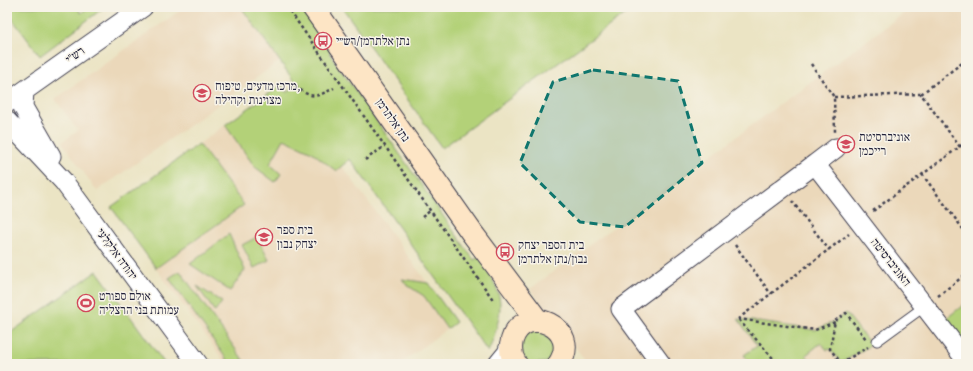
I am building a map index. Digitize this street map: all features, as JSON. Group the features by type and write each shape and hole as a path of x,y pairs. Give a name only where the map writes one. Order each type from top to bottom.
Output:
{"street":[{"name":"רש\"י","path":"7,103 143,7"},
{"name":"נתן אלתרמן","path":"313,7 472,233 538,321"},
{"name":"יהודה אלקלעי","path":"24,91 23,106 27,117 58,168 64,182"},
{"name":"יהודה אלקלעי","path":"7,121 64,182 198,364"},
{"path":"661,364 621,309 836,148"},
{"name":"האוניברסיטה","path":"815,164 966,360"},
{"name":"נתן אלתרמן","path":"472,233 501,286 512,311 514,337 512,356 516,364"},
{"path":"498,364 507,353 514,337 525,324 538,321 545,322 557,329 564,342 564,361"}],"lane":[{"path":"877,341 925,306"}],"path":[{"path":"287,7 494,301"},
{"path":"834,96 921,94 966,60"},
{"path":"811,64 834,96 836,148"},
{"path":"295,86 308,95 313,96 334,88"},
{"path":"921,94 960,147"},
{"path":"738,319 829,250 922,174 966,142"},
{"path":"365,160 385,146"},
{"path":"922,174 966,233"},
{"path":"782,188 829,250"},
{"path":"422,217 430,211"},
{"path":"725,232 771,294"},
{"path":"925,306 966,274"},
{"path":"738,319 815,330 836,321 846,313 871,345 841,364 830,349 836,321"},
{"path":"738,319 778,364"}],"highlighted area":[{"path":"593,70 678,81 702,163 625,227 580,222 520,163 553,82"}],"shaded area":[{"path":"185,7 241,7 280,61 97,191 62,142 78,131 55,99"},
{"name":"אוניברסיטת רייכמן","path":"912,7 966,7 966,364 588,364 530,289"},
{"name":"בית ספר יצחק נבון","path":"281,85 297,104 456,322 400,364 226,364 111,207"}],"green space":[{"path":"7,7 77,7 81,13 89,7 100,7 102,9 40,56 7,12"},
{"path":"241,7 299,7 334,49 329,53 474,260 479,257 488,271 499,296 500,309 495,333 488,352 350,159 336,171 312,152 284,139 270,164 281,174 275,182 255,167 225,125 281,85 287,93 295,86 299,88"},
{"path":"342,7 635,7 442,148"},
{"path":"199,144 244,205 156,268 111,207"},
{"path":"229,234 245,270 230,291 190,264"},
{"path":"257,237 269,260 254,268 242,245"},
{"name":"אולם ספורט עמותת בני הרצליה","path":"97,271 165,364 7,364 7,335"},
{"path":"180,271 246,364 230,364 169,278"},
{"path":"402,279 428,283 456,322 447,329 424,296 407,285"},
{"path":"197,286 222,302 215,312"},
{"path":"966,303 966,360 939,324"},
{"path":"846,313 871,345 841,363 830,349 827,350 821,343 806,355 812,364 751,364 744,355 757,346 738,319 815,330 835,321"},
{"path":"529,330 547,331 557,346 549,362 529,364 522,357 521,339"}],"place":[{"name":"נתן אלתרמן/רש״י","path":"323,41"},
{"name":"מרכז מדעים, טיפוח, מצוינות וקהילה","path":"202,93"},
{"name":"אוניברסיטת רייכמן","path":"846,144"},
{"name":"בית ספר יצחק נבון","path":"264,237"},
{"name":"בית הספר יצחק נבון/נתן אלתרמן","path":"505,252"},
{"name":"אולם ספורט עמותת בני הרצליה","path":"86,303"}]}
